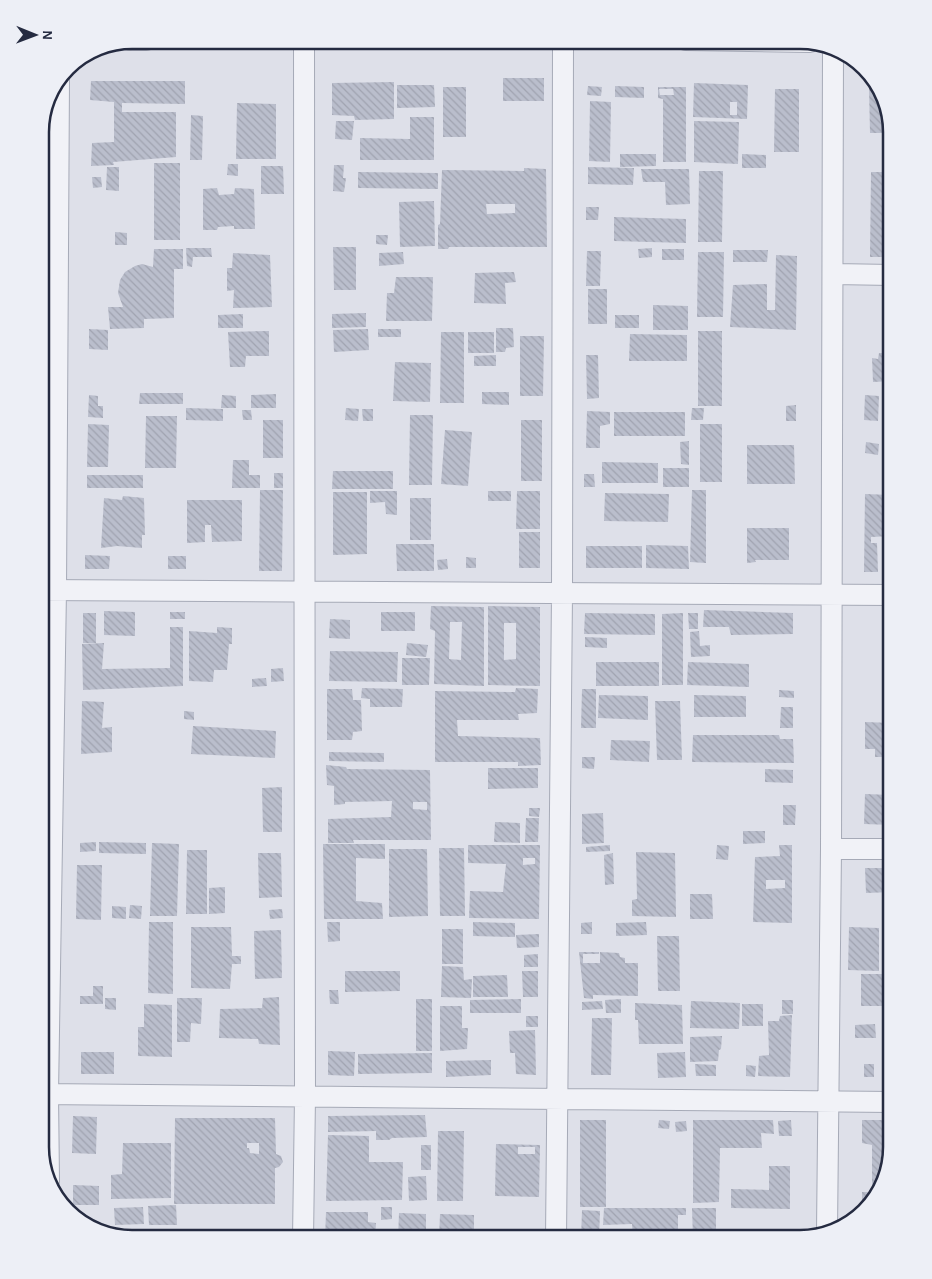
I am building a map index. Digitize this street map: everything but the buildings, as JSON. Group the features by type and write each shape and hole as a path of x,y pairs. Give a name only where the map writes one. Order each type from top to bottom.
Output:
{"street":[{"path":"303,1230 305,1097 304,49"},
{"path":"556,1230 562,594 563,49"},
{"path":"827,1225 834,274 833,55"},
{"path":"49,544 59,92"},
{"path":"834,274 883,274"},
{"path":"49,590 883,595"},
{"path":"831,849 883,850"},
{"path":"49,1094 883,1102"}]}
